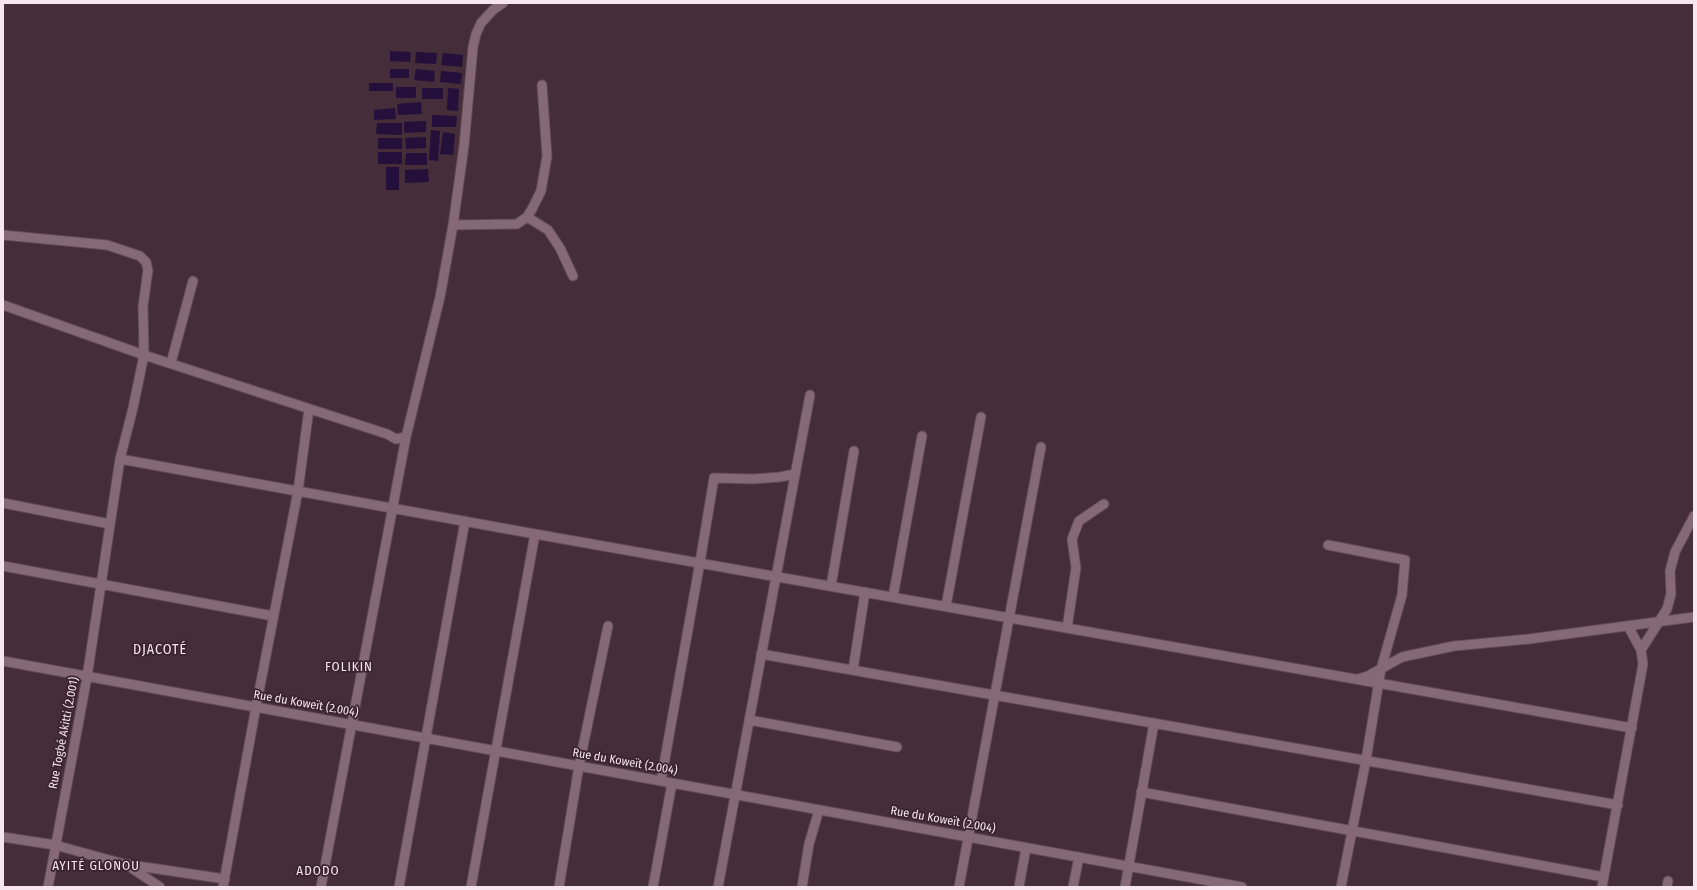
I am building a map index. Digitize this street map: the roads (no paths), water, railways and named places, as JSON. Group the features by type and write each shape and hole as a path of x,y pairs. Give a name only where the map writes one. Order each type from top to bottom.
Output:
{"street":[{"path":"321,887 406,437 440,297 453,225 464,146 473,47 481,23 493,10 503,3"},
{"path":"453,225 517,224 527,217 541,191 547,156 542,85"},
{"path":"527,217 548,230 560,248 572,276"},
{"name":"Rue Togbé Akitti (2.001)","path":"3,235 107,245 140,256 146,262 148,270 143,306 144,355 120,459 87,676 48,887"},
{"path":"171,363 193,281"},
{"path":"3,305 144,355 387,434 396,439 406,437"},
{"path":"718,887 810,395"},
{"path":"3,838 55,845 124,864 224,883 273,616 298,491 309,409"},
{"path":"946,606 981,417"},
{"path":"893,597 922,436"},
{"path":"959,887 1041,447"},
{"path":"831,586 854,451"},
{"path":"120,459 1632,728"},
{"path":"661,781 714,478 753,479 780,477 795,474"},
{"path":"3,503 110,524"},
{"path":"1067,628 1076,568 1072,539 1079,521 1104,504"},
{"path":"1641,650 1669,603 1671,594 1670,571 1675,552 1694,516"},
{"path":"399,887 464,521"},
{"path":"471,887 535,534"},
{"path":"1328,545 1405,560 1402,595 1381,669 1366,760 1342,887"},
{"path":"3,566 273,616"},
{"path":"853,670 865,592"},
{"path":"1356,679 1368,676 1402,657 1454,646 1529,639 1694,617"},
{"path":"559,887 579,766 608,626"},
{"path":"1602,887 1644,664 1641,650 1628,626"},
{"path":"761,654 1618,805"},
{"name":"Rue du Koweït (2.004)","path":"3,661 1129,866 1193,883 1242,887"},
{"path":"749,720 898,747"},
{"path":"1125,887 1154,723"},
{"path":"653,887 672,783"},
{"path":"1141,792 1604,876"},
{"path":"803,887 809,844 819,810"},
{"path":"1019,887 1026,848"},
{"path":"1073,887 1079,857"},
{"path":"124,864 160,887"}],"district":[{"name":"DJACOTÉ","path":"160,650"},
{"name":"FOLIKIN","path":"349,667"},
{"name":"AYITÉ GLONOU","path":"96,866"},
{"name":"ADODO","path":"318,871"}]}
